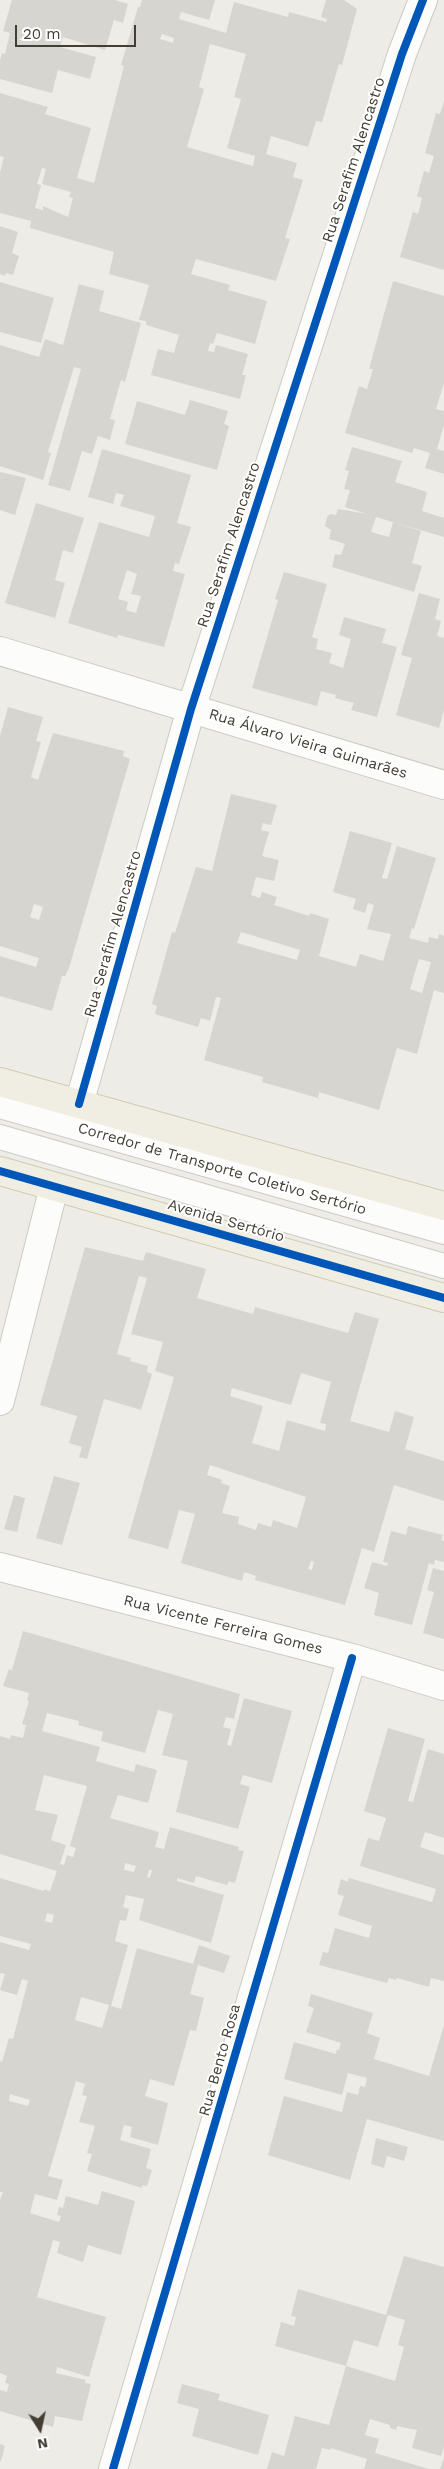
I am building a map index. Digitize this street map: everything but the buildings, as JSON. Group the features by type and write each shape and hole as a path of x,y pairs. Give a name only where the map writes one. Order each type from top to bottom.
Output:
{"main road":[{"path":"0,1082 444,1206"},
{"name":"Avenida Sertório","path":"0,1171 444,1298"}],"street":[{"name":"Rua Serafim Alencastro","path":"79,1104 191,709 402,54 423,0"},
{"name":"Rua Álvaro Vieira Guimarães","path":"0,652 444,785"},
{"path":"0,1401 54,1187"},
{"name":"Rua Vicente Ferreira Gomes","path":"0,1567 352,1658 444,1686"},
{"name":"Rua Bento Rosa","path":"113,2469 352,1658"}],"lane":[{"name":"Corredor de Transporte Coletivo Sertório","path":"0,1106 444,1232"},
{"name":"Corredor de Transporte Coletivo Sertório","path":"0,1138 444,1266"}],"cycle path":[{"path":"79,1104 191,709 402,54 423,0"},
{"path":"0,1171 444,1298"},
{"path":"113,2469 352,1658"}]}
